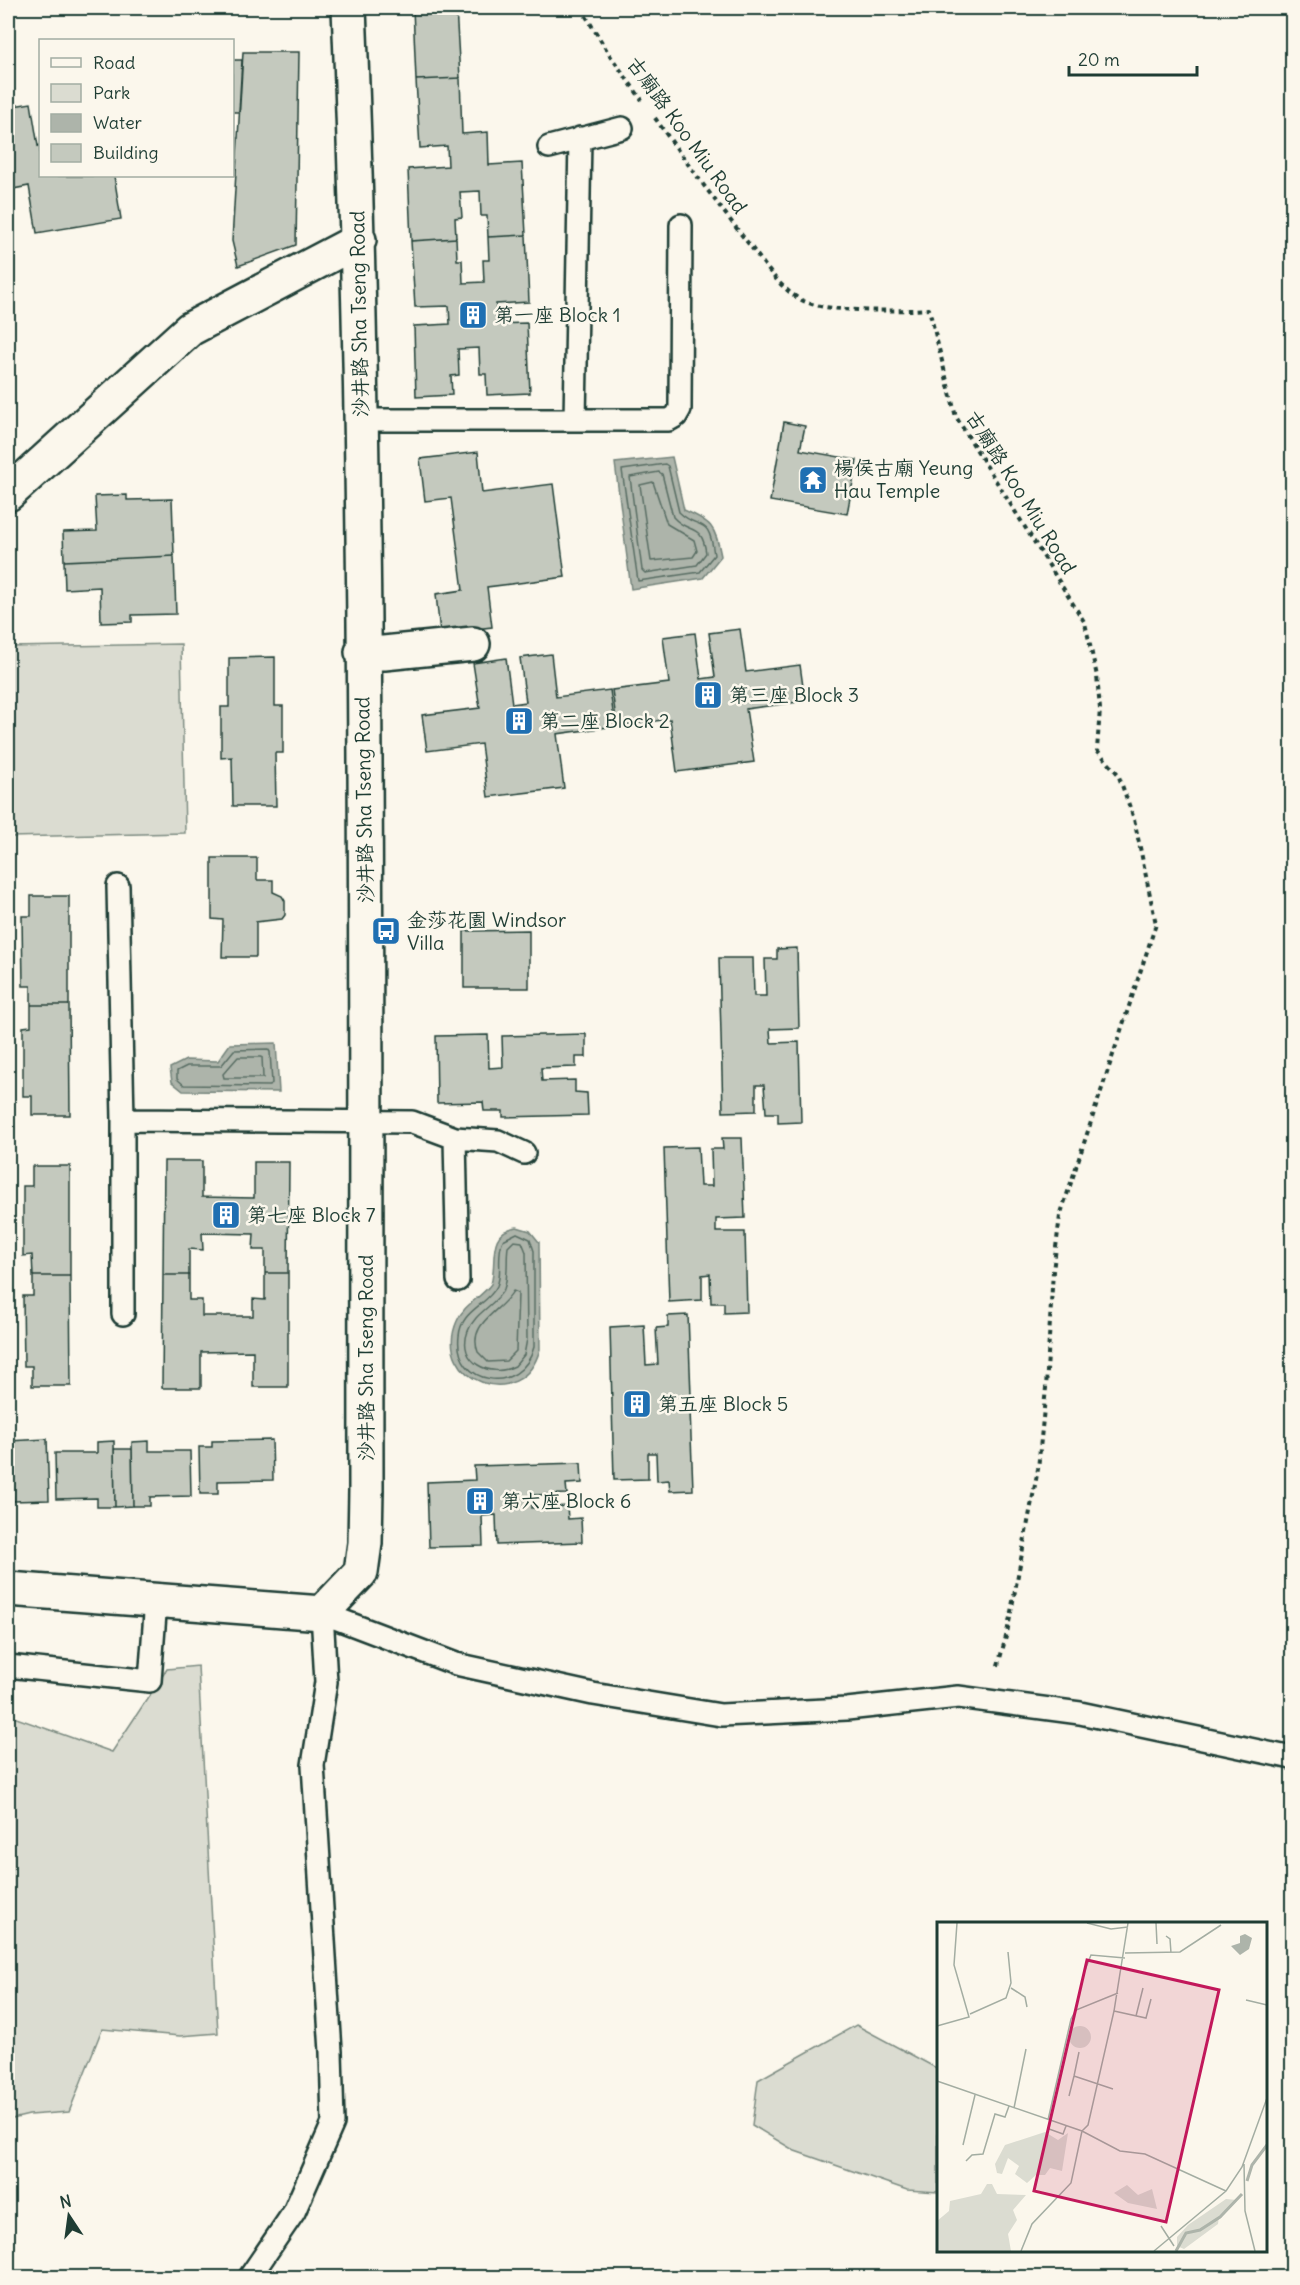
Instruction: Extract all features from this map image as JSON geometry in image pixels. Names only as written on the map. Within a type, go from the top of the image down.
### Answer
[{"type":"street","name":"沙井路 Sha Tseng Road","points":[[322,1613],[361,1572],[365,1543],[361,420],[359,240],[348,8]]},
{"type":"street","points":[[8,494],[190,328],[359,240]]},
{"type":"street","points":[[362,652],[384,653],[473,644]]},
{"type":"street","points":[[8,1589],[322,1613]]},
{"type":"lane","points":[[549,147],[622,128]]},
{"type":"lane","points":[[575,420],[580,138]]},
{"type":"lane","points":[[361,420],[669,420],[676,416],[680,409],[681,225]]},
{"type":"lane","points":[[117,886],[123,1120],[123,1314]]},
{"type":"lane","points":[[123,1120],[412,1122],[455,1138],[498,1141],[524,1153]]},
{"type":"lane","points":[[455,1138],[458,1280]]},
{"type":"lane","points":[[8,1666],[150,1681],[156,1600]]},
{"type":"lane","points":[[249,2277],[294,2212],[333,2123],[331,2052],[313,1765],[326,1682],[322,1613],[456,1664],[593,1694],[721,1715],[847,1709],[958,1697],[1080,1713],[1293,1758]]},
{"type":"path","name":"古廟路 Koo Miu Road","points":[[581,8],[609,54],[642,101]]},
{"type":"path","name":"古廟路 Koo Miu Road","points":[[649,110],[702,186],[778,281],[806,302],[857,309],[896,311],[929,309],[956,417],[1084,623],[1097,676],[1100,709],[1097,750],[1118,774],[1134,819],[1156,924],[1060,1216],[1053,1271],[1046,1388],[1038,1469],[1007,1633],[989,1701]]},
{"type":"green space","points":[[181,644],[185,833],[10,837],[9,647]]},
{"type":"green space","points":[[198,1666],[218,2033],[180,2036],[102,2029],[69,2112],[29,2115],[8,2120],[8,1715],[112,1752],[167,1669]]},
{"type":"green space","points":[[856,2025],[937,2068],[937,2192],[907,2190],[795,2151],[752,2125],[758,2080]]},
{"type":"water","points":[[672,457],[684,510],[711,526],[717,538],[721,556],[703,578],[631,589],[615,463]]},
{"type":"water","points":[[276,1043],[279,1092],[183,1091],[172,1082],[170,1068],[186,1060],[218,1061],[230,1044]]},
{"type":"water","points":[[517,1227],[530,1231],[539,1242],[540,1349],[530,1369],[516,1381],[499,1385],[482,1382],[467,1373],[456,1360],[452,1342],[460,1315],[491,1284],[495,1249],[500,1235]]},
{"type":"building","points":[[413,8],[456,8],[460,78],[416,80]]},
{"type":"building","points":[[243,52],[299,52],[296,245],[238,266],[232,241]]},
{"type":"building","points":[[234,60],[242,60],[239,112],[234,112]]},
{"type":"building","points":[[460,78],[462,134],[488,132],[489,165],[522,163],[526,235],[488,237],[487,216],[481,216],[480,191],[460,192],[462,217],[455,218],[456,238],[411,241],[408,169],[448,166],[447,146],[420,148],[416,80]]},
{"type":"building","points":[[31,103],[39,146],[39,177],[114,177],[121,219],[37,233],[29,186],[8,190],[8,107]]},
{"type":"building","name":"第一座 Block 1","points":[[526,235],[529,302],[496,304],[496,324],[527,323],[530,393],[487,395],[486,374],[480,374],[479,348],[458,349],[459,375],[451,376],[452,395],[416,397],[414,326],[450,324],[449,306],[415,307],[411,241],[456,238],[457,260],[462,260],[463,283],[484,282],[483,260],[489,260],[488,237]]},
{"type":"building","name":"楊侯古廟 Yeung Hau Temple","points":[[784,422],[805,426],[800,450],[857,460],[847,514],[770,501]]},
{"type":"building","points":[[478,452],[482,493],[553,484],[565,577],[487,587],[492,627],[440,633],[436,594],[463,590],[451,498],[425,501],[420,459]]},
{"type":"building","points":[[127,495],[127,500],[172,499],[174,556],[64,561],[63,532],[97,531],[95,496]]},
{"type":"building","points":[[174,556],[176,614],[132,615],[132,622],[101,623],[100,587],[65,589],[64,561]]},
{"type":"building","name":"第三座 Block 3","points":[[740,629],[746,672],[800,665],[805,701],[746,709],[754,762],[677,772],[670,719],[617,726],[612,690],[669,683],[663,637],[695,633],[701,679],[715,677],[709,633]]},
{"type":"building","name":"第二座 Block 2","points":[[551,654],[556,697],[610,690],[615,726],[557,734],[564,788],[488,797],[481,744],[427,751],[422,715],[480,708],[473,663],[506,658],[512,704],[526,702],[520,658]]},
{"type":"building","points":[[275,657],[275,706],[283,706],[283,753],[275,753],[276,806],[233,806],[232,757],[221,758],[221,707],[229,707],[229,658]]},
{"type":"building","points":[[212,858],[257,858],[257,880],[273,880],[273,892],[282,896],[285,901],[285,915],[282,919],[256,922],[256,957],[222,957],[223,920],[212,919]]},
{"type":"building","points":[[31,896],[69,896],[69,1005],[31,1005],[31,986],[23,986],[22,916],[31,916]]},
{"type":"building","points":[[529,930],[529,988],[464,988],[464,931]]},
{"type":"building","points":[[797,948],[799,1028],[770,1029],[771,1043],[799,1042],[801,1122],[778,1123],[778,1113],[766,1113],[764,1085],[756,1085],[756,1111],[723,1112],[719,958],[753,958],[754,996],[766,996],[765,959],[777,959],[777,949]]},
{"type":"building","points":[[31,1005],[69,1005],[70,1115],[32,1115],[32,1096],[23,1096],[23,1027],[31,1026]]},
{"type":"building","points":[[586,1034],[586,1057],[576,1057],[576,1067],[541,1068],[542,1081],[575,1080],[575,1092],[587,1093],[588,1115],[503,1117],[503,1111],[484,1111],[483,1102],[437,1103],[436,1036],[488,1035],[489,1068],[503,1067],[502,1036]]},
{"type":"building","points":[[722,1138],[742,1138],[745,1218],[716,1219],[716,1232],[745,1232],[747,1312],[724,1313],[724,1303],[711,1303],[710,1274],[702,1275],[702,1300],[669,1302],[664,1148],[698,1147],[700,1186],[712,1186],[711,1149],[723,1149]]},
{"type":"building","name":"第七座 Block 7","points":[[164,1161],[202,1161],[202,1197],[254,1198],[254,1162],[289,1162],[288,1273],[265,1273],[265,1250],[253,1250],[254,1234],[202,1233],[203,1250],[189,1249],[189,1275],[163,1275]]},
{"type":"building","points":[[32,1166],[70,1166],[70,1276],[33,1276],[32,1255],[23,1256],[23,1186],[32,1186]]},
{"type":"building","points":[[265,1273],[288,1273],[288,1387],[253,1387],[253,1351],[201,1352],[201,1388],[162,1388],[163,1275],[189,1275],[189,1300],[202,1300],[202,1316],[253,1316],[253,1299],[265,1300]]},
{"type":"building","points":[[33,1276],[70,1276],[71,1386],[32,1386],[32,1366],[24,1366],[23,1296],[33,1296]]},
{"type":"building","name":"第五座 Block 5","points":[[688,1315],[691,1396],[662,1397],[662,1411],[690,1410],[693,1490],[670,1491],[669,1480],[657,1481],[656,1453],[648,1453],[648,1479],[614,1480],[610,1327],[644,1325],[646,1365],[658,1364],[656,1328],[668,1327],[668,1316]]},
{"type":"building","points":[[47,1439],[49,1500],[13,1501],[13,1496],[10,1496],[8,1504],[8,1441]]},
{"type":"building","points":[[272,1440],[273,1480],[218,1481],[218,1494],[200,1494],[199,1447],[212,1447],[212,1441]]},
{"type":"building","points":[[114,1441],[115,1507],[97,1507],[97,1498],[56,1499],[55,1453],[97,1453],[97,1442]]},
{"type":"building","points":[[149,1441],[149,1451],[190,1451],[191,1496],[150,1497],[150,1506],[133,1506],[132,1442]]},
{"type":"building","points":[[114,1449],[132,1449],[133,1506],[115,1507]]},
{"type":"building","name":"第六座 Block 6","points":[[581,1463],[582,1483],[566,1484],[567,1494],[532,1495],[532,1508],[567,1506],[568,1519],[581,1518],[582,1542],[497,1545],[496,1515],[482,1516],[483,1546],[429,1547],[427,1482],[475,1480],[474,1466]]},
{"type":"place","name":"第一座 Block 1","points":[[473,315]]},
{"type":"place","name":"楊侯古廟 Yeung Hau Temple","points":[[813,480]]},
{"type":"place","name":"第三座 Block 3","points":[[708,695]]},
{"type":"place","name":"第二座 Block 2","points":[[519,721]]},
{"type":"place","name":"金莎花園 Windsor Villa","points":[[386,931]]},
{"type":"place","name":"第七座 Block 7","points":[[226,1215]]},
{"type":"place","name":"第五座 Block 5","points":[[637,1404]]},
{"type":"place","name":"第六座 Block 6","points":[[480,1501]]}]
